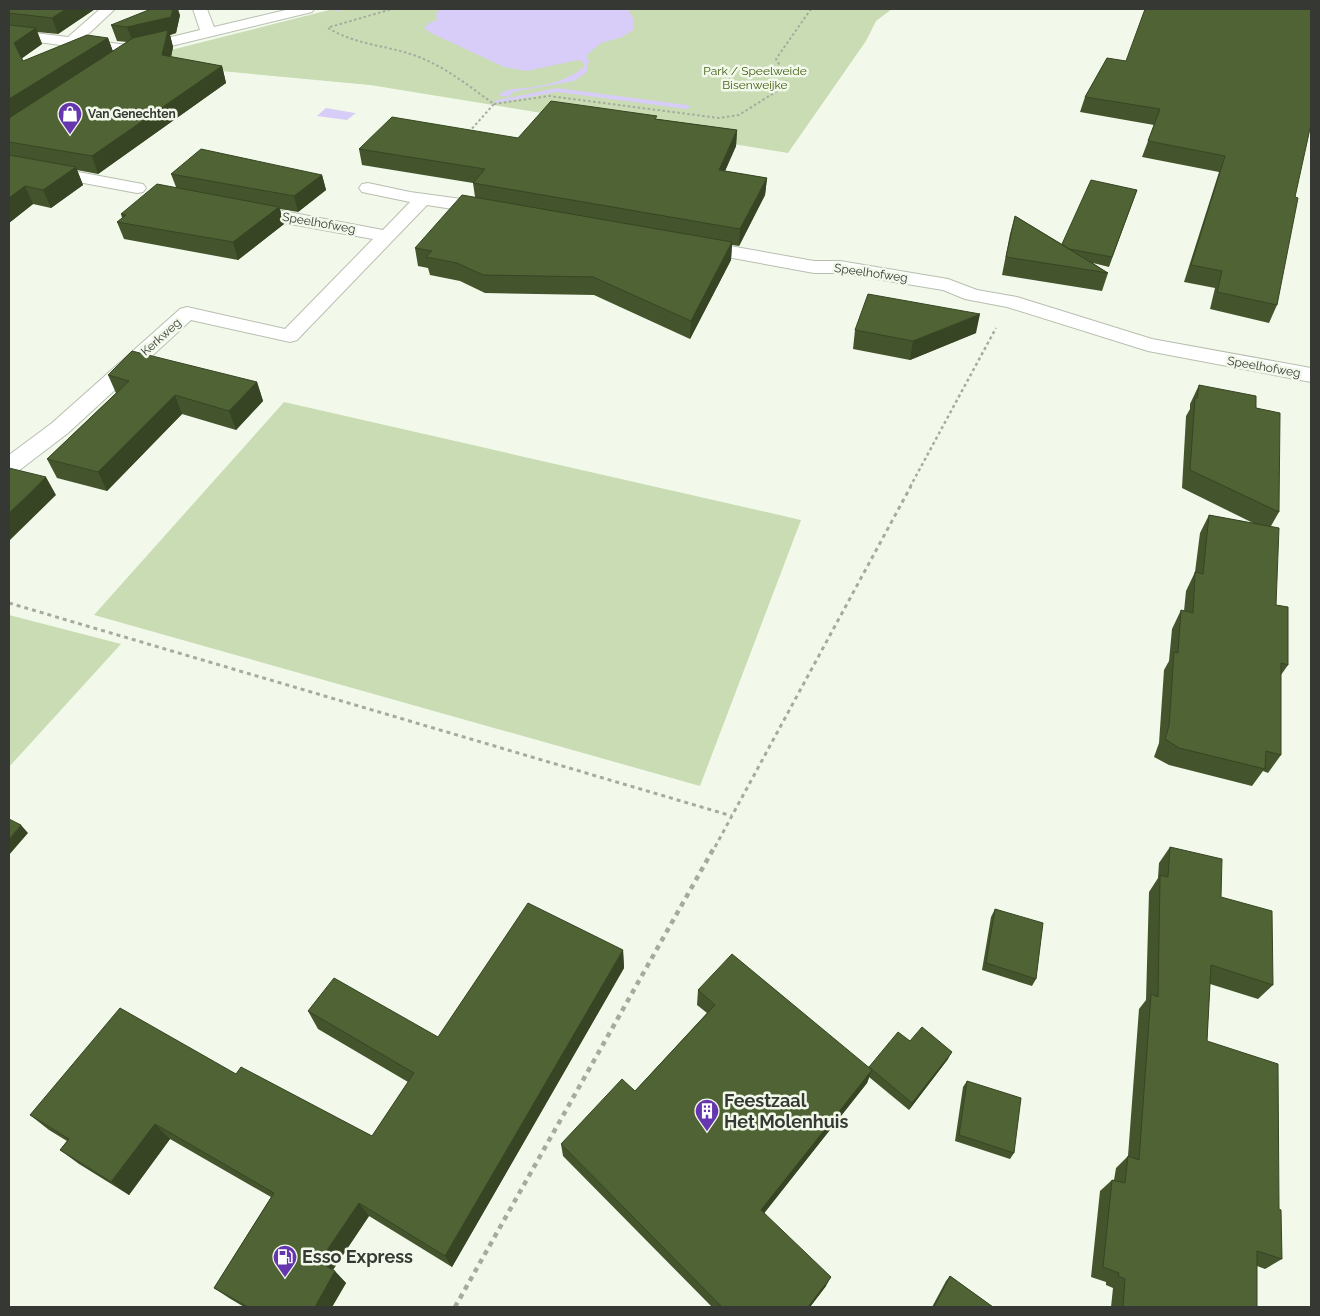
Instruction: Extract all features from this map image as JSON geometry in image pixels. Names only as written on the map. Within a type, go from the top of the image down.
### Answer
[{"type":"street","points":[[72,42],[108,9]]},
{"type":"street","points":[[200,9],[209,33]]},
{"type":"street","points":[[9,34],[133,50],[307,9]]},
{"type":"street","points":[[116,61],[133,50]]},
{"type":"street","points":[[9,164],[137,188]]},
{"type":"street","points":[[368,188],[506,212]]},
{"type":"street","points":[[387,236],[424,198]]},
{"type":"street","name":"Speelhofweg","points":[[230,207],[387,236]]},
{"type":"street","name":"Kerkweg","points":[[9,467],[60,428],[187,313],[290,336],[387,236]]},
{"type":"street","name":"Speelhofweg","points":[[679,243],[814,267],[840,267],[948,284],[972,295],[1010,301],[1148,345],[1311,375]]},
{"type":"path","points":[[468,133],[494,104],[549,96],[719,118],[739,115],[785,86],[788,82],[788,77],[779,68],[776,59],[811,9]]},
{"type":"path","points":[[328,28],[346,40],[417,56],[442,68],[494,104]]},
{"type":"path","points":[[455,1307],[732,816],[1010,301]]},
{"type":"path","points":[[9,604],[732,816]]},
{"type":"green space","name":"Park / Speelweide Bisenweijke","points":[[333,9],[892,9],[876,21],[866,41],[788,153],[370,85],[145,64],[171,50]]},
{"type":"green space","points":[[284,402],[801,520],[700,786],[94,615]]},
{"type":"green space","points":[[9,615],[121,644],[9,767]]},
{"type":"shaded area","points":[[440,9],[628,9],[634,20],[633,30],[622,37],[601,43],[586,56],[589,61],[586,73],[574,81],[513,92],[509,97],[498,95],[508,90],[535,87],[558,81],[579,71],[585,66],[584,63],[578,60],[527,71],[504,67],[424,28],[429,23],[437,20],[436,14]]},
{"type":"shaded area","points":[[326,108],[356,113],[347,120],[317,116]]},
{"type":"building","points":[[9,9],[66,9],[52,18],[9,13]]},
{"type":"building","points":[[151,9],[173,9],[171,17],[127,27],[111,25]]},
{"type":"building","points":[[1145,9],[1311,9],[1311,124],[1295,197],[1298,198],[1277,305],[1217,292],[1222,271],[1191,265],[1225,156],[1148,141],[1160,109],[1085,97],[1107,58],[1126,61]]},
{"type":"building","points":[[9,25],[36,28],[14,43],[23,61],[87,35],[108,38],[9,99]]},
{"type":"building","points":[[168,30],[162,55],[222,66],[92,156],[9,142],[9,118],[133,38]]},
{"type":"building","points":[[551,101],[657,116],[655,119],[737,130],[719,170],[767,178],[740,229],[473,183],[485,169],[359,149],[392,117],[518,138]]},
{"type":"building","points":[[201,149],[322,175],[294,196],[171,174]]},
{"type":"building","points":[[9,155],[76,167],[43,190],[25,186],[9,198]]},
{"type":"building","points":[[1091,180],[1137,190],[1112,257],[1069,249],[1062,244]]},
{"type":"building","points":[[157,184],[279,207],[233,242],[117,222],[126,215],[121,214]]},
{"type":"building","points":[[462,195],[732,242],[691,321],[593,277],[483,275],[457,263],[426,257],[432,251],[415,248]]},
{"type":"building","points":[[1015,216],[1108,273],[1006,257]]},
{"type":"building","points":[[868,294],[980,314],[913,341],[855,330]]},
{"type":"building","points":[[132,351],[257,382],[229,411],[175,395],[98,472],[47,459],[129,381],[108,375]]},
{"type":"building","points":[[1199,385],[1256,396],[1256,408],[1280,413],[1279,512],[1190,470],[1195,398],[1197,398]]},
{"type":"building","points":[[9,468],[46,477],[9,513]]},
{"type":"building","points":[[1209,515],[1279,528],[1276,605],[1288,607],[1288,665],[1281,663],[1281,755],[1266,751],[1265,769],[1179,748],[1165,739],[1169,726],[1174,652],[1178,653],[1181,610],[1193,613],[1195,572],[1203,574]]},
{"type":"building","points":[[9,819],[21,825],[9,839]]},
{"type":"building","points":[[1170,847],[1222,859],[1221,897],[1272,911],[1273,985],[1211,965],[1207,1041],[1278,1064],[1279,1209],[1281,1210],[1282,1259],[1257,1251],[1257,1307],[1123,1307],[1125,1279],[1118,1276],[1119,1273],[1103,1267],[1112,1180],[1125,1183],[1128,1156],[1139,1160],[1151,994],[1158,997],[1160,875],[1168,877]]},
{"type":"building","points":[[528,903],[623,950],[445,1256],[359,1203],[319,1262],[335,1271],[315,1307],[248,1307],[214,1288],[274,1193],[155,1124],[111,1182],[60,1150],[69,1139],[30,1115],[120,1008],[236,1074],[241,1067],[372,1136],[414,1073],[308,1011],[334,978],[438,1037]]},
{"type":"building","points":[[995,909],[1043,923],[1036,979],[986,963]]},
{"type":"building","name":"Feestzaal Het Molenhuis","points":[[732,954],[872,1070],[761,1210],[831,1277],[808,1307],[722,1307],[561,1144],[622,1079],[635,1091],[715,1005],[698,990]]},
{"type":"building","points":[[922,1027],[952,1052],[912,1103],[869,1067],[898,1032],[910,1041]]},
{"type":"building","points":[[967,1081],[1021,1098],[1014,1153],[959,1135]]},
{"type":"building","points":[[950,1276],[993,1307],[934,1307]]},
{"type":"waterway","points":[[497,101],[557,90],[687,107]]},
{"type":"place","name":"Van Genechten","points":[[70,135]]},
{"type":"place","name":"Feestzaal Het Molenhuis","points":[[707,1132]]},
{"type":"place","name":"Esso Express","points":[[285,1278]]}]
